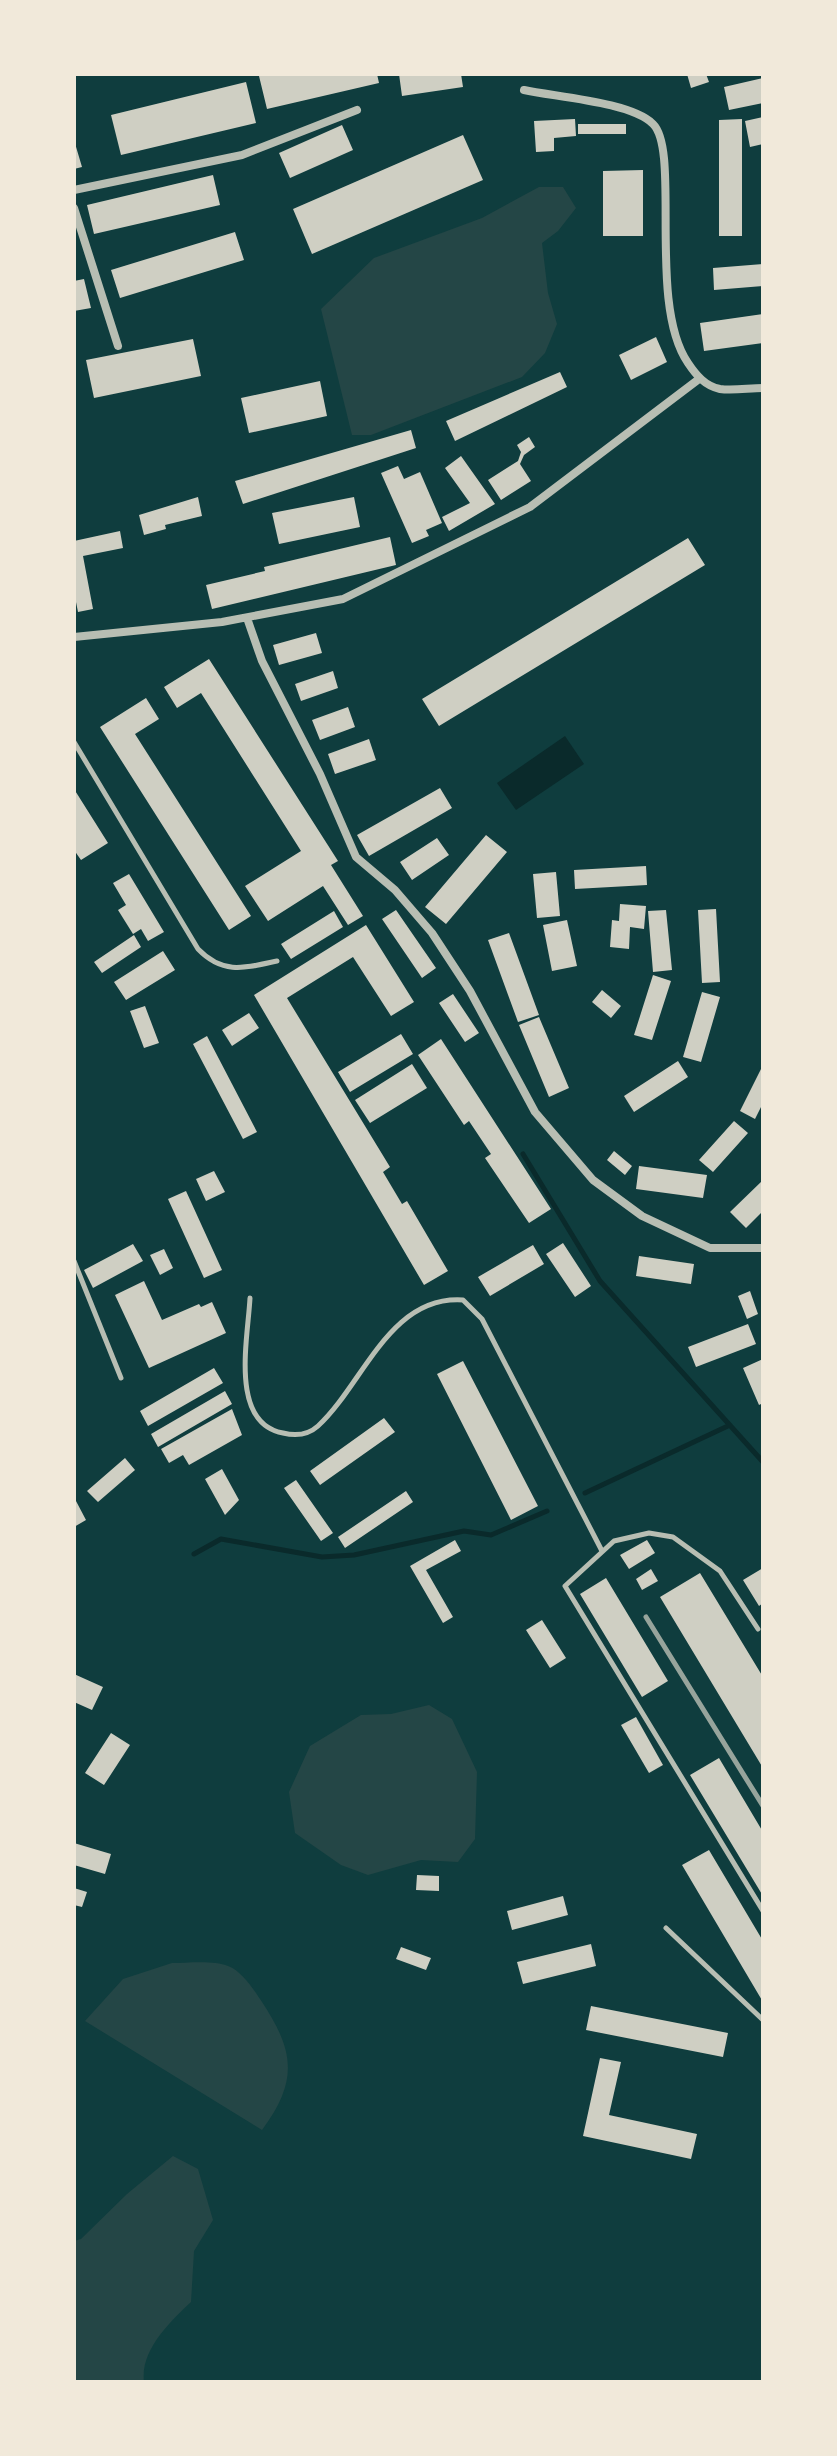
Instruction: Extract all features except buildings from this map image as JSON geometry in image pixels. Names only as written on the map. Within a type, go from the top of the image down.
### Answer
[{"type":"street","points":[[524,90],[642,115],[656,126],[661,138],[664,167],[665,280],[670,323],[682,355],[699,379],[719,389],[763,388]]},
{"type":"street","points":[[74,190],[242,155],[357,110]]},
{"type":"street","points":[[74,208],[118,346]]},
{"type":"street","points":[[74,637],[247,618],[343,599],[530,507],[699,379]]},
{"type":"street","points":[[247,618],[262,661],[320,774],[356,857],[395,890],[432,933],[470,991],[543,1122],[593,1180],[642,1216],[710,1248],[763,1248]]},
{"type":"lane","points":[[74,742],[198,949],[220,966],[238,970],[277,961]]},
{"type":"lane","points":[[74,1261],[121,1378]]},
{"type":"lane","points":[[250,1298],[246,1370],[251,1407],[263,1426],[290,1435],[315,1429],[392,1330],[427,1305],[445,1299],[463,1300],[482,1319],[602,1551]]},
{"type":"lane","points":[[758,1629],[720,1571],[673,1537],[649,1533],[614,1541],[565,1586],[763,1911]]},
{"type":"lane","points":[[666,1928],[763,2020]]},
{"type":"shaded area","points":[[539,187],[563,187],[576,208],[558,231],[542,243],[548,293],[557,324],[545,353],[522,377],[371,435],[352,435],[321,309],[374,258],[482,218]]},
{"type":"shaded area","points":[[565,736],[584,764],[516,810],[497,783]]},
{"type":"shaded area","points":[[429,1705],[452,1719],[477,1772],[475,1839],[458,1862],[421,1860],[368,1875],[341,1865],[295,1833],[289,1792],[310,1746],[361,1715],[391,1714]]},
{"type":"shaded area","points":[[172,1963],[216,1963],[233,1968],[243,1976],[273,2020],[286,2052],[287,2081],[274,2112],[262,2130],[85,2021],[123,1979]]},
{"type":"shaded area","points":[[173,2156],[198,2169],[213,2220],[194,2251],[191,2302],[152,2348],[144,2370],[144,2382],[74,2382],[74,2241],[81,2239],[127,2194]]},
{"type":"waterway","points":[[523,1154],[600,1281],[763,1462]]},
{"type":"waterway","points":[[585,1493],[730,1425]]},
{"type":"waterway","points":[[194,1554],[221,1539],[322,1557],[354,1555],[464,1531],[491,1535],[547,1511]]},
{"type":"railway","points":[[646,1617],[763,1806]]}]
